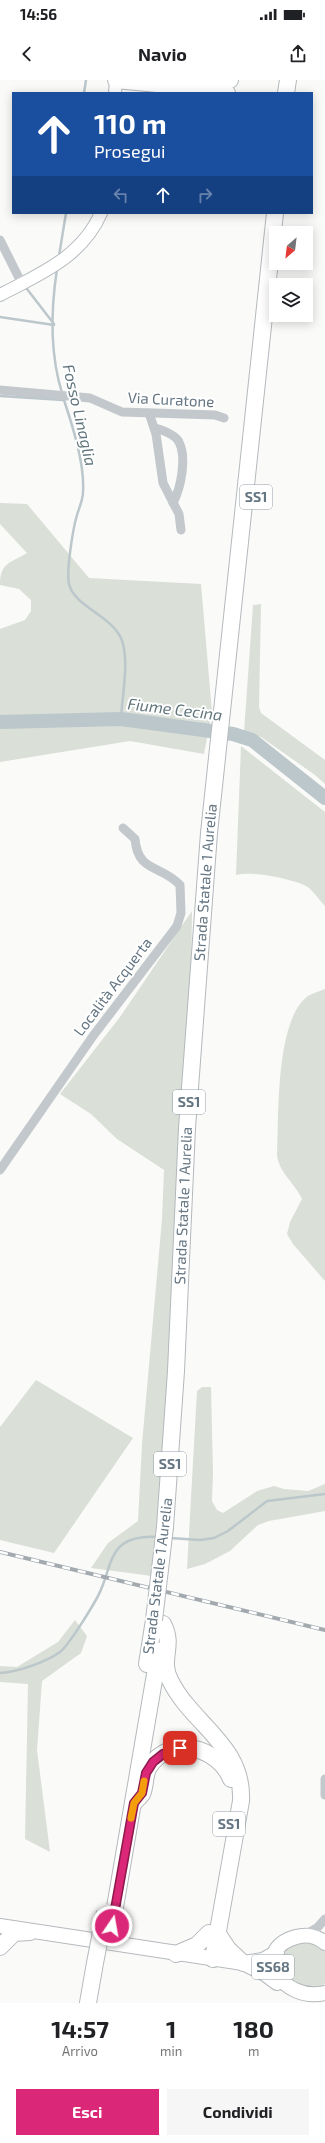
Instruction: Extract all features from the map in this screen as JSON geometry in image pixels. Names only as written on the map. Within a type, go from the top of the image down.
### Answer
[{"type":"highway","points":[[116,80],[209,89],[222,92]]},
{"type":"highway","points":[[198,80],[230,80]]},
{"type":"highway","points":[[286,92],[288,80]]},
{"type":"highway","points":[[296,92],[298,80]]},
{"type":"highway","points":[[128,92],[143,83]]},
{"type":"highway","name":"Strada Statale 1 Aurelia","points":[[88,2003],[100,1964],[134,1803],[160,1621],[170,1527],[197,1128],[214,834],[242,535],[275,214]]},
{"type":"highway","points":[[284,226],[286,214]]},
{"type":"highway","name":"Strada Statale 1 Aurelia","points":[[230,675],[273,322]]},
{"type":"highway","points":[[160,1621],[169,1637],[166,1661],[170,1680],[193,1713],[231,1758],[240,1781],[241,1801],[210,1959]]},
{"type":"highway","name":"Strada Statale 1 Aurelia","points":[[110,1913],[160,1621]]},
{"type":"highway","name":"SS1","points":[[134,1803],[142,1793],[149,1767],[167,1752],[186,1748],[197,1748],[215,1757],[226,1769],[232,1783],[234,1801],[214,1934]]},
{"type":"highway","points":[[0,1946],[14,1934],[30,1932]]},
{"type":"highway","points":[[176,1954],[197,1945],[214,1934]]},
{"type":"highway","points":[[214,1934],[243,1963]]},
{"type":"highway","name":"Strada Statale 1 Aurelia","points":[[98,2003],[100,1964]]},
{"type":"main road","points":[[115,92],[116,80]]},
{"type":"main road","points":[[0,295],[44,272],[68,257],[89,236],[100,214]]},
{"type":"main road","name":"SS68","points":[[0,1926],[30,1932],[243,1963],[263,1960],[277,1952],[291,1938],[304,1936],[317,1938],[325,1943]]},
{"type":"main road","name":"SS68","points":[[277,1952],[273,1971],[277,1983]]},
{"type":"main road","name":"SS68","points":[[243,1963],[265,1974],[277,1983],[293,2000],[318,1998]]},
{"type":"street","points":[[0,240],[22,284]]},
{"type":"street","name":"Via Curatone","points":[[0,390],[90,398],[122,412],[215,415],[224,418]]},
{"type":"street","points":[[149,413],[155,428],[163,483],[181,520],[180,530]]},
{"type":"street","points":[[155,428],[177,439],[181,448],[182,480],[173,503]]},
{"type":"street","name":"Località Acquerta","points":[[0,1170],[93,1036],[177,926],[181,912],[180,885],[170,875],[142,862],[136,853],[135,839],[123,828]]},
{"type":"street","points":[[325,1780],[325,1794]]},
{"type":"street","points":[[304,1936],[317,1928],[325,1920]]},
{"type":"street","points":[[325,1920],[325,1936]]},
{"type":"shaded area","points":[[0,503],[27,504],[89,578],[201,584],[212,712],[204,754],[130,741],[0,762],[0,629],[25,620],[31,611],[31,600],[19,589],[0,585],[4,567],[11,561],[27,553],[0,524]]},
{"type":"shaded area","points":[[261,604],[259,707],[261,713],[325,760],[325,784],[315,775],[261,737],[244,732],[253,605]]},
{"type":"shaded area","points":[[241,746],[325,812],[325,906],[309,888],[299,883],[261,875],[236,875]]},
{"type":"shaded area","points":[[192,911],[191,983],[165,1431],[152,1576],[91,1568],[108,1543],[138,1521],[142,1444],[162,1219],[164,1170],[117,1139],[91,1114],[60,1094],[120,1017]]},
{"type":"shaded area","points":[[325,989],[325,1281],[293,1244],[287,1234],[290,1222],[302,1199],[284,1173],[278,1161],[277,1155],[281,1070],[284,1047],[290,1026],[297,1008],[308,996]]},
{"type":"shaded area","points":[[36,1380],[133,1438],[54,1553],[0,1540],[0,1427]]},
{"type":"shaded area","points":[[202,1387],[211,1387],[213,1473],[212,1501],[217,1510],[223,1513],[257,1491],[274,1486],[284,1489],[308,1491],[325,1484],[325,1511],[269,1521],[258,1525],[230,1551],[205,1564],[187,1569],[197,1391]]},
{"type":"shaded area","points":[[75,1620],[87,1636],[81,1653],[42,1681],[37,1750],[50,1852],[25,1839],[28,1684],[0,1682],[0,1666],[17,1667],[58,1642]]},
{"type":"shaded area","points":[[308,1941],[325,1951],[325,1983],[322,1987],[297,1992],[278,1963],[286,1950],[297,1944]]},
{"type":"waterway","name":"Fosso Linaglia","points":[[84,92],[86,80]]},
{"type":"waterway","name":"Fosso Linaglia","points":[[59,256],[66,214]]},
{"type":"waterway","name":"Fosso Linaglia","points":[[57,269],[53,331],[55,363],[62,393]]},
{"type":"waterway","points":[[27,289],[54,324]]},
{"type":"waterway","points":[[0,317],[54,325]]},
{"type":"waterway","points":[[0,396],[63,400]]},
{"type":"waterway","name":"Fosso Linaglia","points":[[63,397],[77,444],[83,481],[82,498],[75,521],[70,550],[68,570],[69,584],[72,592],[85,605],[109,623],[121,638],[125,656],[125,678],[121,719]]},
{"type":"waterway","name":"Fiume Cecina","points":[[0,722],[121,719],[233,734],[252,740],[325,798]]},
{"type":"waterway","points":[[170,1538],[200,1540],[214,1538],[228,1531],[267,1501],[325,1494]]},
{"type":"waterway","points":[[0,1673],[15,1671],[32,1666],[60,1652],[76,1632],[95,1601],[102,1587],[112,1558],[119,1548],[123,1544],[136,1538],[159,1537]]},
{"type":"railway","points":[[0,1552],[325,1630]]},
{"type":"slow traffic","points":[[131,1818],[134,1803],[142,1793],[144,1781]]},
{"type":"route","points":[[112,1926],[134,1803],[142,1793],[146,1773],[153,1762],[163,1754],[180,1748]]}]
